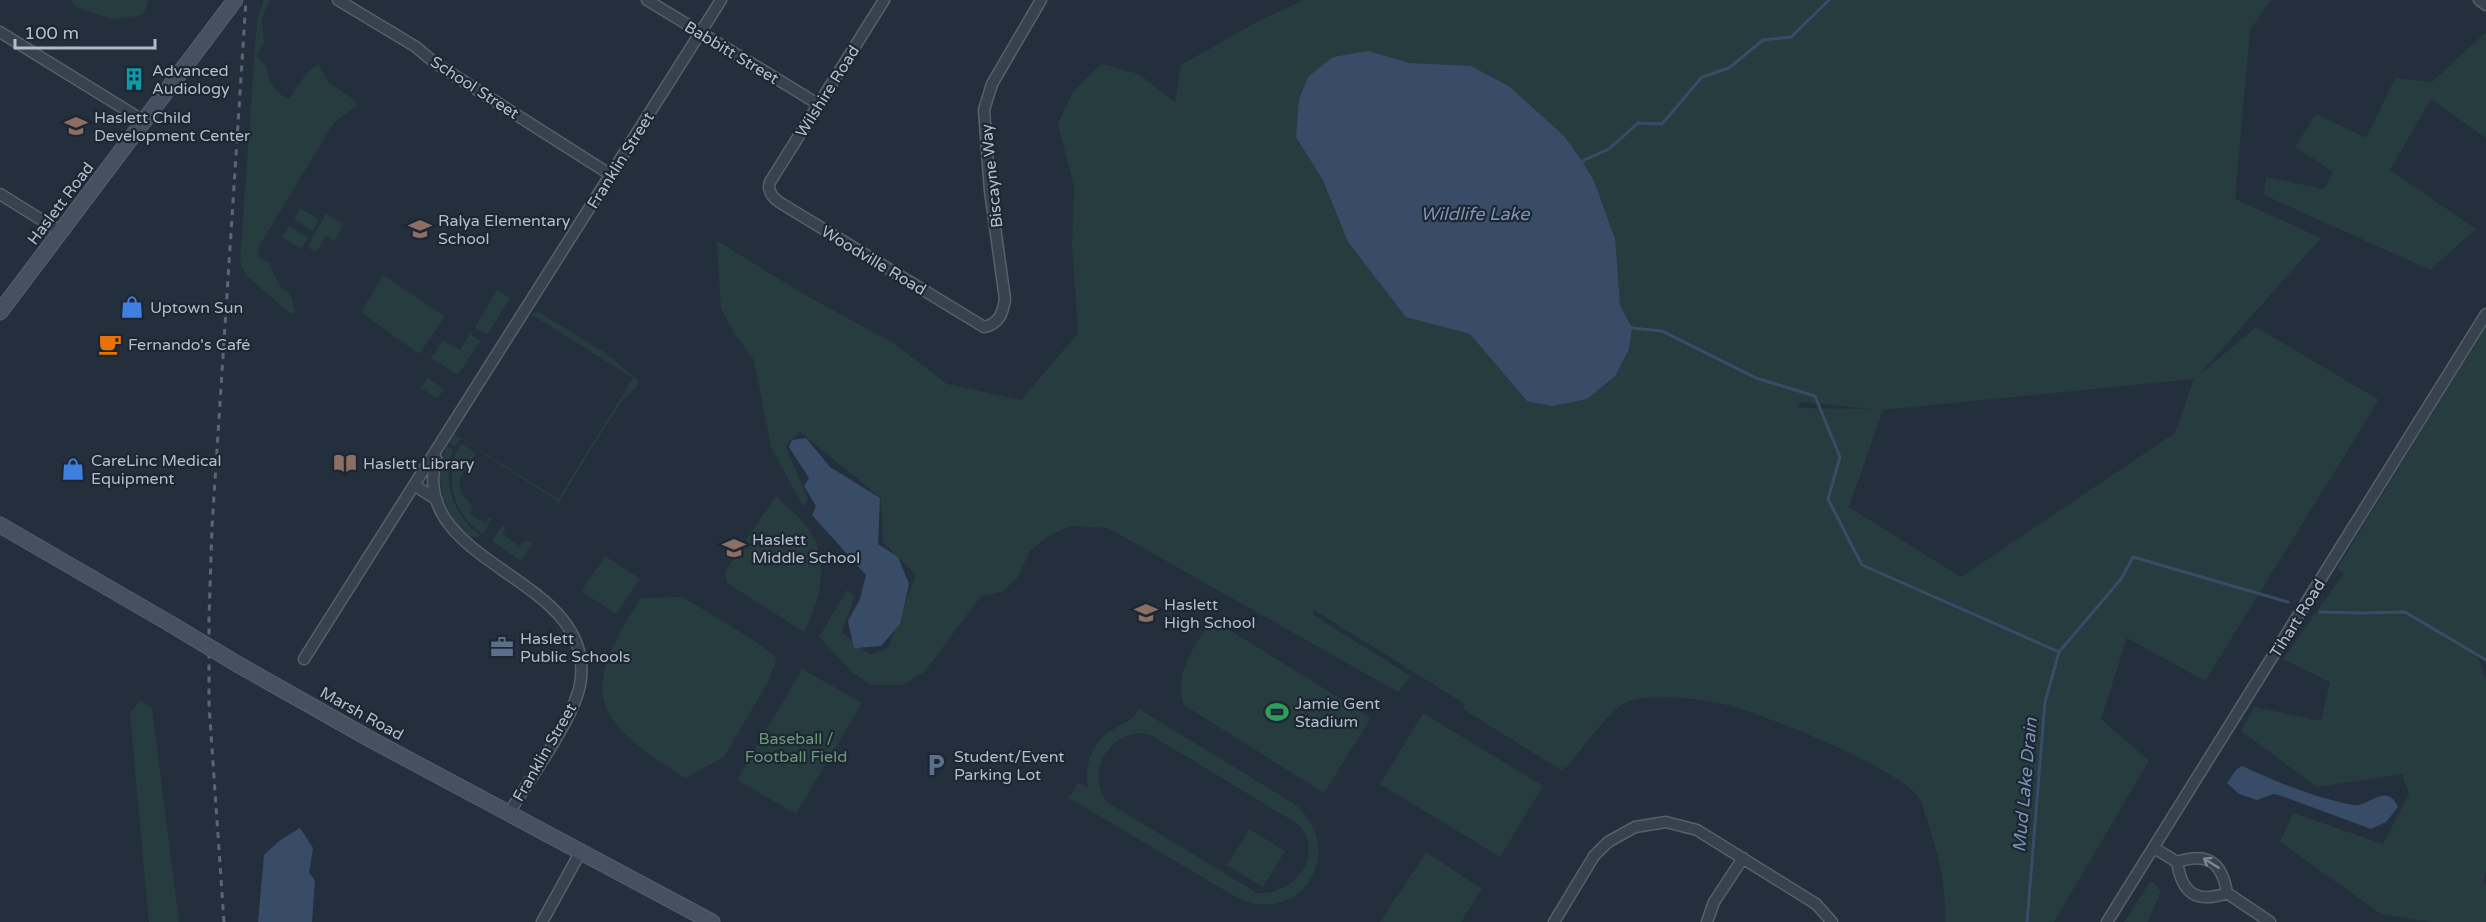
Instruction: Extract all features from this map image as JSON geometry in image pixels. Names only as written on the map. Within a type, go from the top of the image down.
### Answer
[{"type":"main road","name":"Haslett Road","points":[[0,312],[236,0]]},
{"type":"main road","name":"Marsh Road","points":[[0,525],[370,739],[712,922]]},
{"type":"street","name":"School Street","points":[[338,0],[416,47],[435,63],[611,175]]},
{"type":"street","name":"Babbitt Street","points":[[647,0],[818,104]]},
{"type":"street","name":"Franklin Street","points":[[304,659],[721,0]]},
{"type":"street","name":"Wilshire Road","points":[[770,182],[884,0]]},
{"type":"street","name":"Biscayne Way","points":[[992,325],[1002,314],[1005,299],[990,191],[984,110],[988,93],[1004,61],[1041,0]]},
{"type":"street","points":[[2479,0],[2486,5]]},
{"type":"street","points":[[0,32],[144,121]]},
{"type":"street","name":"Woodville Road","points":[[770,182],[768,187],[770,193],[779,202],[980,325],[987,327],[992,325]]},
{"type":"street","points":[[0,194],[61,232]]},
{"type":"street","name":"Tihart Road","points":[[2108,922],[2486,314]]},
{"type":"street","name":"Franklin Street","points":[[443,441],[433,470],[438,500],[450,524],[469,545],[555,610],[566,623],[578,647],[581,677],[574,703],[509,813]]},
{"type":"street","name":"Franklin Street","points":[[414,485],[438,500]]},
{"type":"street","points":[[1554,922],[1594,856],[1617,836],[1635,827],[1666,822],[1687,826],[1743,858],[1816,904],[1832,922]]},
{"type":"street","points":[[2154,848],[2177,862],[2183,885],[2192,894],[2204,898],[2227,893]]},
{"type":"street","points":[[542,922],[581,851]]},
{"type":"street","points":[[2177,862],[2198,857],[2214,864],[2222,872],[2227,893],[2270,922]]},
{"type":"street","points":[[1707,922],[1714,902],[1743,858]]},
{"type":"green space","points":[[71,0],[149,0],[143,15],[113,19],[77,8]]},
{"type":"green space","points":[[264,0],[270,0],[262,18],[264,44],[257,56],[267,67],[267,72],[276,90],[289,99],[306,74],[318,64],[329,83],[352,98],[357,105],[334,123],[258,248],[259,257],[269,263],[281,288],[290,293],[295,312],[291,314],[246,275],[240,262],[257,20]]},
{"type":"green space","points":[[1304,0],[2271,0],[2250,30],[2235,199],[2321,238],[2199,375],[2256,327],[2379,400],[2205,681],[2127,638],[2101,719],[2149,761],[2054,922],[1945,922],[1945,896],[1941,870],[1919,798],[1907,786],[1886,772],[1826,742],[1764,717],[1719,703],[1674,698],[1639,699],[1629,701],[1614,711],[1567,768],[1565,766],[1561,770],[1463,709],[1465,704],[1314,610],[1313,615],[1411,676],[1398,692],[1108,528],[1071,526],[1048,536],[1030,551],[1018,577],[1002,592],[981,596],[925,671],[903,685],[871,685],[852,672],[819,637],[847,590],[855,595],[842,632],[870,655],[888,648],[916,575],[883,542],[881,498],[800,432],[785,445],[808,499],[804,508],[771,447],[754,360],[734,333],[721,309],[717,241],[809,297],[893,343],[947,384],[1021,400],[1078,333],[1072,246],[1074,187],[1058,124],[1072,93],[1101,64],[1139,74],[1175,102],[1181,65],[1259,21]],"holes":[[[2194,379],[2175,433],[1961,577],[1849,507],[1883,410]],[[1800,402],[1872,409],[1797,408]]]},
{"type":"green space","points":[[2486,32],[2486,138],[2431,99],[2390,170],[2476,229],[2430,270],[2264,195],[2266,177],[2324,189],[2333,172],[2295,147],[2316,114],[2366,138],[2395,78],[2432,82]]},
{"type":"green space","points":[[300,208],[319,220],[312,231],[294,219]]},
{"type":"green space","points":[[326,214],[344,224],[334,241],[326,236],[316,252],[307,247]]},
{"type":"green space","points":[[289,226],[308,238],[301,249],[282,237]]},
{"type":"green space","points":[[383,275],[445,317],[419,354],[361,312]]},
{"type":"green space","points":[[497,290],[510,298],[487,335],[475,327]]},
{"type":"green space","points":[[539,312],[605,353],[639,381],[597,439],[559,502],[461,439],[455,446],[449,443],[454,434],[558,499],[633,378],[531,314]]},
{"type":"green space","points":[[2486,326],[2486,661],[2477,656],[2486,679],[2486,872],[2483,882],[2486,884],[2486,922],[2429,922],[2381,914],[2280,842],[2293,813],[2383,844],[2409,794],[2402,774],[2317,787],[2241,731],[2254,707],[2321,721],[2330,682],[2283,659],[2344,573],[2337,568]]},
{"type":"green space","points":[[470,334],[480,341],[458,375],[431,358],[443,340],[460,350]]},
{"type":"green space","points":[[428,378],[444,389],[437,399],[421,388]]},
{"type":"green space","points":[[463,444],[476,453],[462,474],[459,485],[473,506],[470,514],[485,523],[492,518],[483,534],[467,521],[457,504],[452,485],[453,461],[457,450]]},
{"type":"green space","points":[[447,446],[453,450],[449,475],[452,498],[463,518],[481,536],[472,537],[457,526],[443,496],[440,478]]},
{"type":"green space","points":[[776,495],[802,521],[811,534],[818,547],[821,561],[816,605],[804,632],[727,583],[725,572]]},
{"type":"green space","points":[[503,525],[506,528],[502,534],[520,546],[526,540],[533,543],[521,561],[492,541]]},
{"type":"green space","points":[[605,556],[640,579],[616,614],[581,591]]},
{"type":"green space","points":[[683,597],[758,643],[777,658],[768,682],[724,757],[685,778],[630,739],[614,721],[605,702],[603,682],[608,659],[621,631],[641,598]]},
{"type":"green space","name":"Jamie Gent Stadium","points":[[1212,619],[1371,718],[1324,793],[1184,705],[1181,693],[1183,671],[1193,649]]},
{"type":"green space","name":"Baseball / Football Field","points":[[802,669],[862,703],[796,814],[737,780]]},
{"type":"green space","points":[[140,701],[152,708],[179,922],[149,922],[130,713]]},
{"type":"green space","points":[[1139,709],[1293,803],[1309,820],[1317,839],[1318,858],[1313,876],[1302,890],[1286,900],[1266,905],[1243,901],[1069,798],[1078,783],[1088,788],[1087,770],[1095,746],[1107,733],[1131,719]],"holes":[[[1138,733],[1149,734],[1298,824],[1306,836],[1309,848],[1302,871],[1293,881],[1283,888],[1257,893],[1107,802],[1101,791],[1099,769],[1108,750],[1126,736]]]},
{"type":"green space","points":[[1423,713],[1543,786],[1500,857],[1380,784]]},
{"type":"green space","points":[[1249,829],[1285,851],[1263,887],[1227,865]]},
{"type":"green space","points":[[1426,852],[1482,889],[1461,922],[1380,922]]},
{"type":"green space","points":[[2151,880],[2161,891],[2148,922],[2124,922]]},
{"type":"water","name":"Wildlife Lake","points":[[1368,51],[1409,63],[1471,66],[1510,87],[1564,136],[1582,161],[1594,181],[1615,239],[1620,305],[1632,328],[1629,349],[1615,376],[1587,399],[1552,406],[1527,401],[1470,334],[1406,317],[1348,242],[1323,180],[1296,137],[1299,100],[1308,77],[1333,57]]},
{"type":"water","points":[[806,438],[830,467],[880,498],[878,544],[898,557],[909,584],[900,624],[881,646],[854,648],[848,621],[860,599],[866,575],[812,515],[816,506],[804,486],[809,478],[789,447],[792,440]]},
{"type":"water","points":[[2242,766],[2296,789],[2338,802],[2359,805],[2377,797],[2388,796],[2398,807],[2386,822],[2371,829],[2282,796],[2274,794],[2257,800],[2239,794],[2227,783],[2236,770]]},
{"type":"water","points":[[300,828],[313,848],[309,873],[315,880],[312,922],[258,922],[264,855],[279,841]]},
{"type":"waterway","points":[[1582,161],[1609,149],[1638,123],[1662,124],[1702,77],[1729,68],[1763,40],[1791,37],[1829,0]]},
{"type":"waterway","points":[[1632,328],[1662,331],[1756,378],[1815,396],[1840,457],[1828,499],[1862,565],[2059,652],[2121,579],[2133,557],[2288,602]]},
{"type":"waterway","points":[[2320,612],[2405,612],[2486,660]]},
{"type":"waterway","name":"Mud Lake Drain","points":[[2027,922],[2045,702],[2059,652]]},
{"type":"railway","points":[[224,922],[209,705],[209,618],[212,527],[246,0]]},
{"type":"place","name":"Advanced Audiology","points":[[134,79]]},
{"type":"place","name":"Haslett Child Development Center","points":[[76,126]]},
{"type":"place","name":"Ralya Elementary School","points":[[420,229]]},
{"type":"place","name":"Uptown Sun","points":[[132,307]]},
{"type":"place","name":"Fernando's Café","points":[[110,344]]},
{"type":"place","name":"Haslett Library","points":[[345,463]]},
{"type":"place","name":"CareLinc Medical Equipment","points":[[73,469]]},
{"type":"place","name":"Haslett Middle School","points":[[734,548]]},
{"type":"place","name":"Haslett High School","points":[[1146,613]]},
{"type":"place","name":"Haslett Public Schools","points":[[502,647]]},
{"type":"place","name":"Jamie Gent Stadium","points":[[1277,712]]},
{"type":"place","name":"Student/Event Parking Lot","points":[[936,765]]}]
